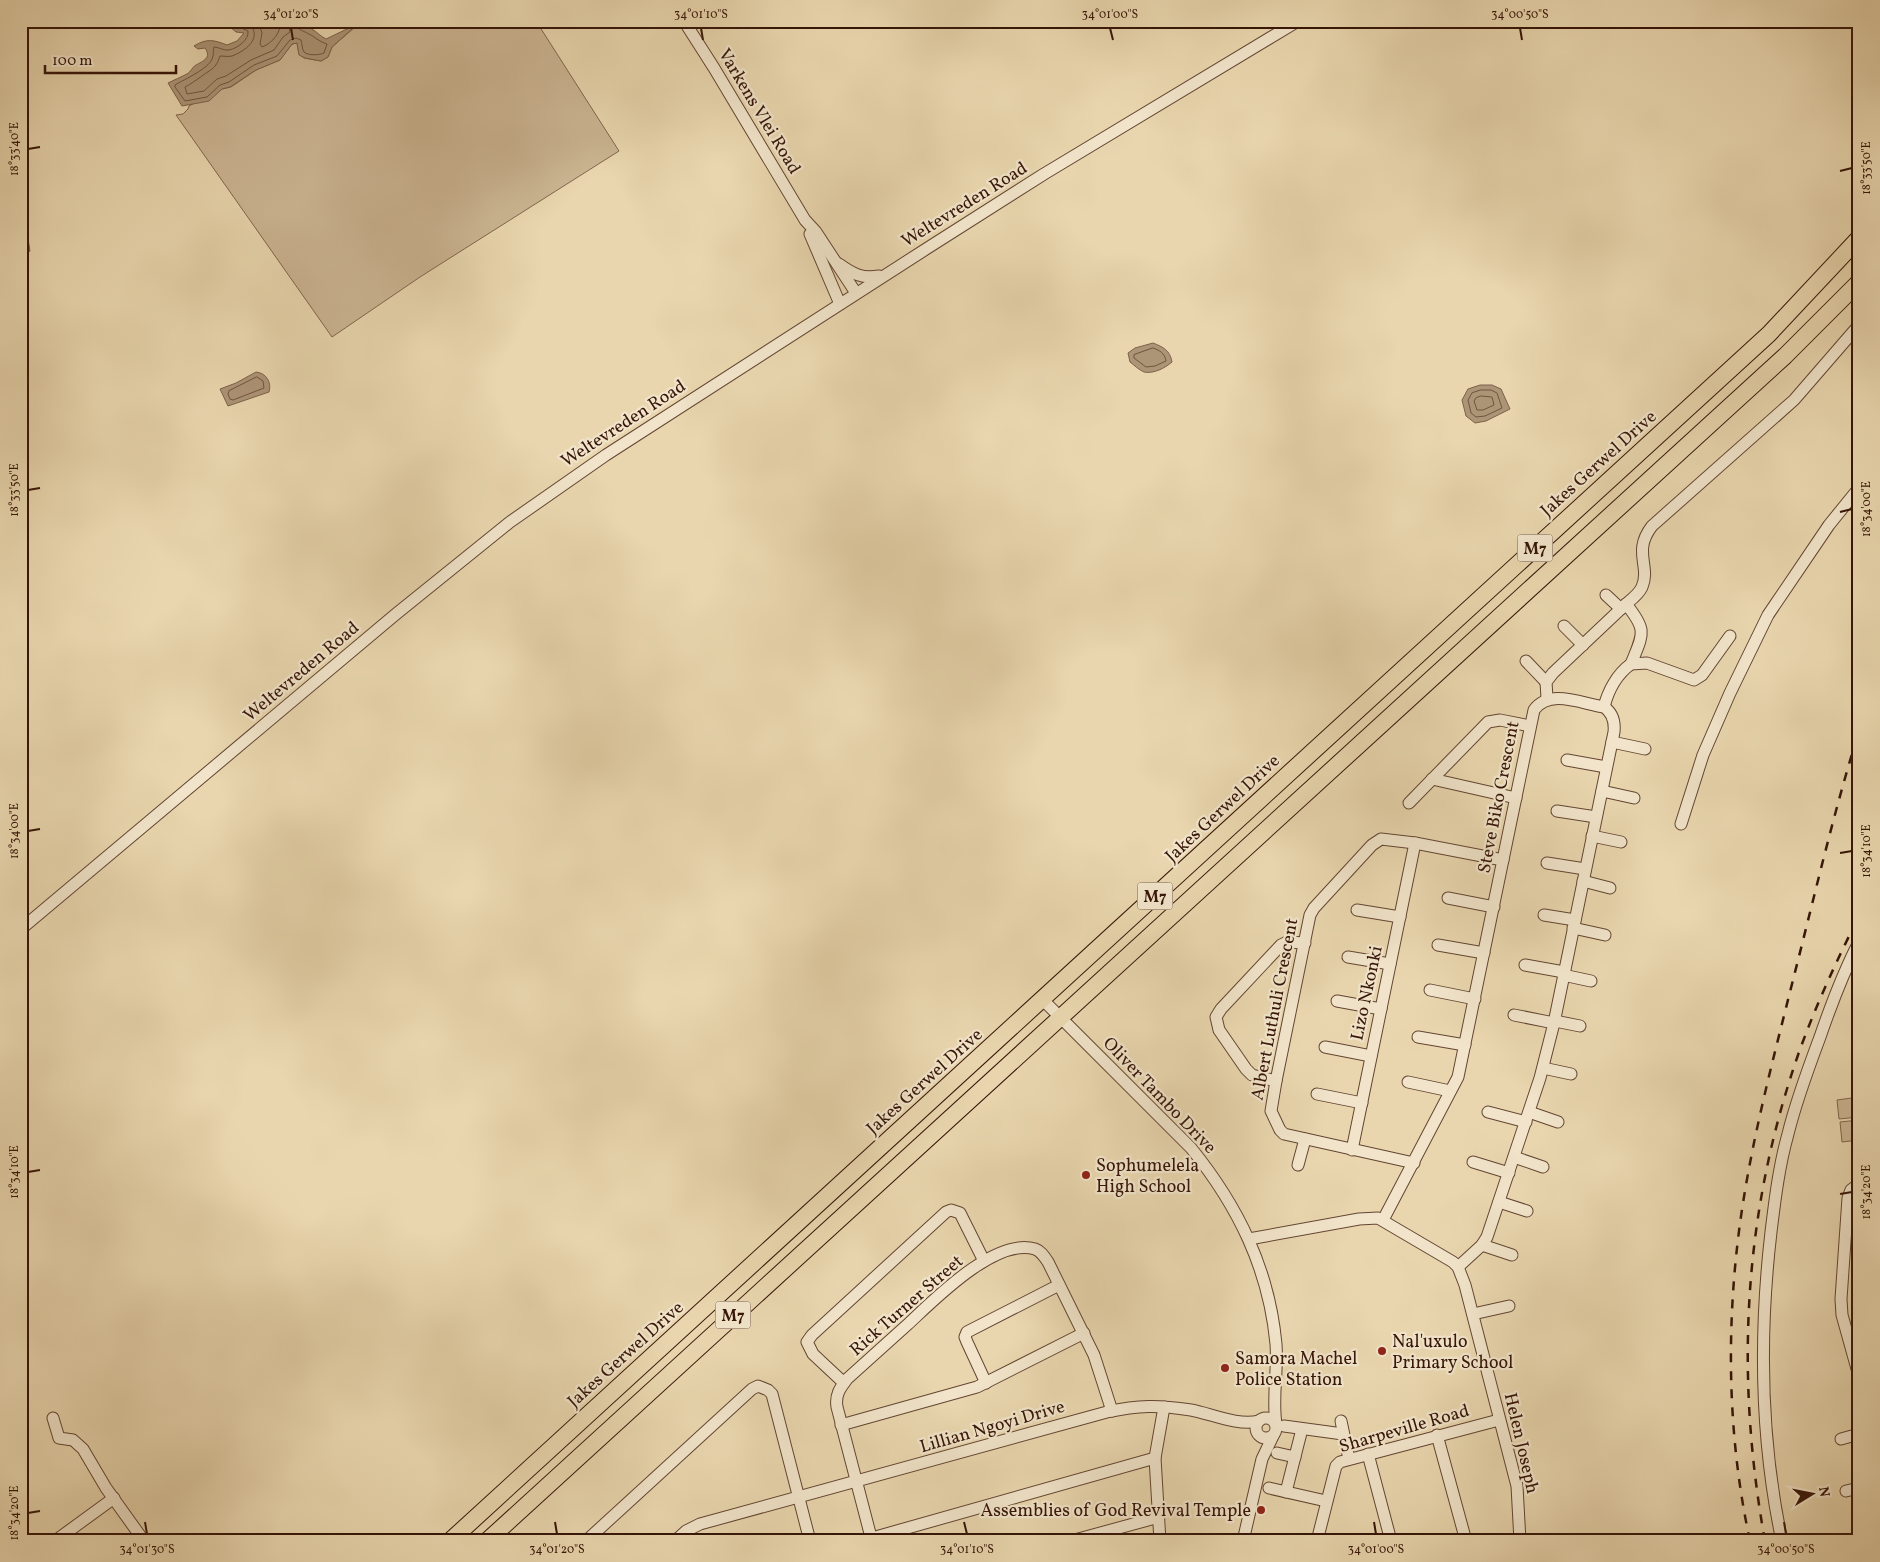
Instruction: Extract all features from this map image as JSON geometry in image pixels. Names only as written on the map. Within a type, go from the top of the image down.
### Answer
[{"type":"highway","name":"Jakes Gerwel Drive","points":[[450,1541],[1769,334],[1859,238]]},
{"type":"highway","name":"M7","points":[[487,1541],[1785,356],[1859,282]]},
{"type":"street","name":"Varkens Vlei Road","points":[[684,21],[805,220],[840,304]]},
{"type":"street","name":"Weltevreden Road","points":[[21,929],[396,614],[510,522],[606,455],[856,293],[1044,174],[1298,21]]},
{"type":"street","name":"Varkens Vlei Road","points":[[805,220],[816,232],[856,293]]},
{"type":"street","points":[[832,258],[849,272],[862,277],[885,275]]},
{"type":"street","points":[[1546,682],[1582,645],[1627,609],[1642,586],[1644,579],[1642,550],[1646,533],[1652,526],[1794,400],[1859,325]]},
{"type":"street","points":[[1681,824],[1704,755],[1730,693],[1768,615],[1829,525],[1859,488]]},
{"type":"street","points":[[1604,707],[1606,698],[1617,678],[1631,664],[1642,637],[1641,628],[1627,609],[1606,595]]},
{"type":"street","points":[[1564,626],[1582,645]]},
{"type":"street","points":[[1631,664],[1648,663],[1694,680],[1702,675],[1730,636]]},
{"type":"street","points":[[1249,1240],[1358,1219],[1375,1218],[1384,1220],[1447,1257],[1458,1267],[1482,1245],[1487,1237],[1543,1068],[1602,791],[1612,742],[1614,721],[1608,710],[1604,707],[1560,698],[1547,698],[1546,682],[1526,661]]},
{"type":"street","name":"Steve Biko Crescent","points":[[1384,1220],[1458,1077],[1530,726],[1534,710],[1538,704],[1547,698]]},
{"type":"street","points":[[1409,803],[1488,722],[1496,720],[1530,726]]},
{"type":"street","points":[[1612,742],[1645,749]]},
{"type":"street","points":[[1567,760],[1606,767]]},
{"type":"street","points":[[1432,779],[1516,798]]},
{"type":"street","points":[[1602,791],[1634,798]]},
{"type":"street","points":[[1557,811],[1596,817]]},
{"type":"street","points":[[1592,836],[1621,842]]},
{"type":"street","name":"Albert Luthuli Crescent","points":[[1414,1163],[1284,1134],[1272,1115],[1276,1081],[1312,911],[1372,845],[1378,840],[1385,838],[1503,860]]},
{"type":"street","name":"Lizo Nkonki","points":[[1352,1150],[1415,843]]},
{"type":"street","points":[[1547,863],[1585,869]]},
{"type":"street","points":[[1583,882],[1610,888]]},
{"type":"street","points":[[1448,898],[1494,907]]},
{"type":"street","points":[[1357,910],[1400,917]]},
{"type":"street","points":[[1544,915],[1605,935]]},
{"type":"street","points":[[1276,1081],[1252,1075],[1246,1069],[1219,1030],[1216,1017],[1221,1009],[1281,944],[1287,942],[1305,943]]},
{"type":"street","points":[[1782,1541],[1770,1468],[1762,1382],[1765,1288],[1775,1200],[1788,1135],[1802,1088],[1831,1006],[1859,942]]},
{"type":"street","points":[[1438,945],[1484,953]]},
{"type":"street","points":[[1348,957],[1390,964]]},
{"type":"street","points":[[1525,965],[1564,973],[1590,981]]},
{"type":"street","points":[[1430,990],[1475,999]]},
{"type":"street","name":"Oliver Tambo Drive","points":[[1042,1000],[1191,1148],[1222,1190],[1240,1219],[1266,1288],[1271,1310],[1276,1344],[1274,1398],[1280,1425],[1273,1436]]},
{"type":"street","points":[[1337,1002],[1381,1010]]},
{"type":"street","points":[[1514,1015],[1580,1026]]},
{"type":"street","points":[[1418,1037],[1465,1045]]},
{"type":"street","points":[[1325,1047],[1371,1056]]},
{"type":"street","points":[[1543,1068],[1571,1074]]},
{"type":"street","points":[[1408,1082],[1450,1091]]},
{"type":"street","points":[[1317,1094],[1362,1103]]},
{"type":"street","points":[[1488,1112],[1558,1122]]},
{"type":"street","points":[[1298,1165],[1305,1139]]},
{"type":"street","points":[[1514,1157],[1543,1167]]},
{"type":"street","points":[[1473,1162],[1509,1173]]},
{"type":"street","points":[[1859,1184],[1851,1190],[1848,1198],[1841,1299],[1842,1315],[1859,1376]]},
{"type":"street","points":[[1499,1202],[1527,1210]]},
{"type":"street","points":[[844,1383],[813,1354],[807,1342],[812,1335],[946,1212],[951,1210],[960,1213],[984,1261]]},
{"type":"street","points":[[1482,1245],[1512,1255]]},
{"type":"street","name":"Rick Turner Street","points":[[872,1540],[841,1426],[836,1402],[839,1389],[945,1290],[969,1271],[995,1255],[1016,1249],[1036,1249],[1042,1253],[1084,1333],[1112,1411]]},
{"type":"street","name":"Helen Joseph","points":[[1458,1267],[1473,1314],[1517,1486],[1520,1541]]},
{"type":"street","points":[[986,1383],[965,1337],[967,1332],[1059,1285]]},
{"type":"street","points":[[1473,1314],[1509,1306]]},
{"type":"street","points":[[841,1426],[965,1392],[1084,1333]]},
{"type":"street","points":[[586,1541],[752,1389],[758,1386],[772,1394],[810,1541]]},
{"type":"street","name":"Oliver Tambo Drive","points":[[1259,1427],[1274,1398]]},
{"type":"street","name":"Lillian Ngoyi Drive","points":[[675,1541],[686,1531],[700,1524],[1112,1411],[1149,1405],[1190,1410],[1259,1427],[1270,1418],[1280,1425],[1343,1434]]},
{"type":"street","points":[[1160,1541],[1155,1458],[1164,1407]]},
{"type":"street","points":[[52,1418],[59,1438],[73,1440],[79,1444],[106,1488],[144,1541]]},
{"type":"street","name":"Sharpeville Road","points":[[1317,1541],[1336,1466],[1340,1462],[1499,1420]]},
{"type":"street","points":[[1341,1421],[1349,1459]]},
{"type":"street","points":[[1259,1427],[1266,1438],[1273,1436]]},
{"type":"street","points":[[1259,1427],[1262,1459]]},
{"type":"street","points":[[1286,1492],[1302,1429]]},
{"type":"street","points":[[1841,1439],[1859,1434]]},
{"type":"street","points":[[1437,1435],[1466,1541]]},
{"type":"street","points":[[1242,1541],[1262,1459],[1273,1436]]},
{"type":"street","points":[[1277,1453],[1295,1457]]},
{"type":"street","points":[[1368,1454],[1391,1541]]},
{"type":"street","points":[[872,1540],[1155,1458]]},
{"type":"street","points":[[1268,1488],[1326,1501]]},
{"type":"street","points":[[1846,1491],[1859,1488]]},
{"type":"street","points":[[55,1541],[114,1498]]},
{"type":"street","points":[[1071,1541],[1159,1517]]},
{"type":"shaded area","points":[[362,21],[536,21],[619,151],[420,277],[332,337],[176,115],[183,114],[189,106],[222,89],[231,87],[256,70],[280,60],[292,44],[297,43],[299,54],[304,58],[321,61],[328,57],[332,47]]},
{"type":"shaded area","points":[[1859,1097],[1859,1117],[1839,1119],[1837,1100]]},
{"type":"shaded area","points":[[1859,1120],[1859,1140],[1842,1142],[1840,1122]]},
{"type":"water","points":[[238,21],[297,21],[326,39],[349,28],[352,29],[332,47],[328,57],[321,61],[299,55],[297,43],[292,44],[280,60],[256,70],[230,87],[222,89],[209,101],[182,106],[168,83],[188,73],[206,59],[208,54],[205,48],[198,49],[194,46],[207,41],[227,45],[237,41],[244,33],[236,32],[229,26]]},
{"type":"water","points":[[21,235],[28,239],[30,251],[21,259]]},
{"type":"water","points":[[1153,343],[1166,350],[1172,362],[1159,370],[1144,372],[1130,362],[1128,353],[1135,348]]},
{"type":"water","points":[[256,372],[263,374],[267,379],[270,385],[269,392],[228,406],[220,389]]},
{"type":"water","points":[[1480,385],[1492,385],[1501,389],[1510,409],[1486,421],[1475,423],[1466,416],[1462,400],[1468,389]]},
{"type":"railway","points":[[1750,1541],[1737,1464],[1731,1386],[1732,1308],[1739,1231],[1749,1167],[1770,1071],[1833,822],[1859,731]]},
{"type":"railway","points":[[1765,1541],[1750,1418],[1748,1357],[1755,1235],[1765,1175],[1798,1055],[1826,985],[1859,916]]},
{"type":"place","name":"Sophumelela High School","points":[[1086,1175]]},
{"type":"place","name":"Nal'uxulo Primary School","points":[[1382,1351]]},
{"type":"place","name":"Samora Machel Police Station","points":[[1225,1368]]},
{"type":"place","name":"Assemblies of God Revival Temple","points":[[1261,1510]]}]
